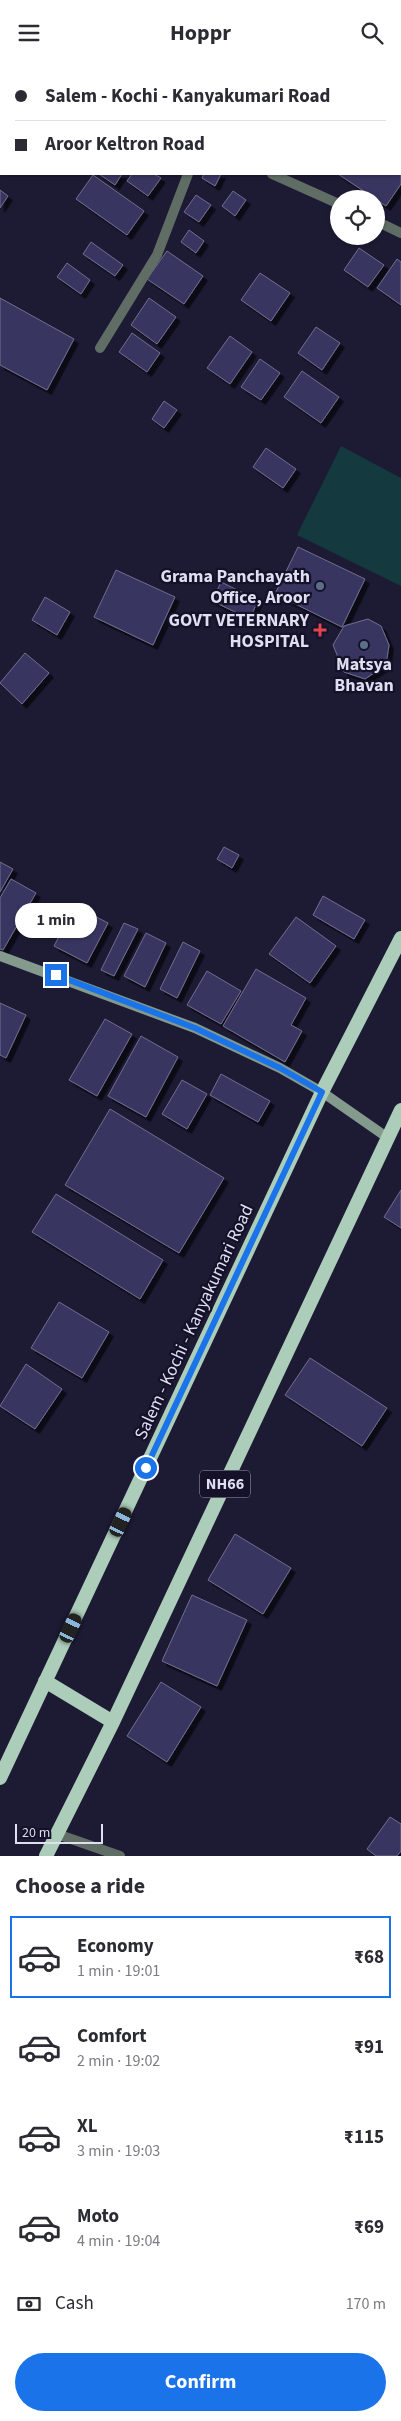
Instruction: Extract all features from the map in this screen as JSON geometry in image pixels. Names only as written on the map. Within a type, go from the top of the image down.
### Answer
[{"type":"highway","name":"Salem - Kochi - Kanyakumari Road","points":[[0,1777],[322,1092],[401,938]]},
{"type":"highway","name":"NH66","points":[[46,1856],[113,1722],[401,1110]]},
{"type":"highway","points":[[46,1681],[113,1722]]},
{"type":"main road","points":[[0,956],[195,1028],[280,1068],[322,1092],[388,1138]]},
{"type":"street","points":[[100,348],[157,255],[188,175]]},
{"type":"street","points":[[274,175],[330,200]]},
{"type":"street","points":[[385,225],[401,233]]},
{"type":"street","points":[[56,1834],[120,1856]]},
{"type":"shaded area","points":[[341,446],[401,478],[401,586],[297,535]]},
{"type":"building","points":[[93,175],[144,211],[127,235],[76,199]]},
{"type":"building","points":[[100,175],[121,175],[115,185]]},
{"type":"building","points":[[131,175],[156,175],[161,178],[148,196],[127,181]]},
{"type":"building","points":[[204,175],[220,175],[215,186],[202,178]]},
{"type":"building","points":[[340,175],[401,175],[401,184],[386,206],[385,190],[362,190]]},
{"type":"building","points":[[0,190],[8,196],[0,208]]},
{"type":"building","points":[[233,191],[246,200],[235,216],[222,206]]},
{"type":"building","points":[[196,195],[211,205],[199,222],[184,212]]},
{"type":"building","points":[[189,230],[204,241],[196,253],[181,242]]},
{"type":"building","points":[[91,242],[123,265],[115,276],[83,254]]},
{"type":"building","points":[[359,248],[384,265],[368,287],[344,270]]},
{"type":"building","points":[[167,251],[203,276],[184,304],[147,279]]},
{"type":"building","points":[[397,259],[401,262],[401,305],[377,288]]},
{"type":"building","points":[[67,263],[90,280],[81,294],[57,277]]},
{"type":"building","points":[[260,273],[290,293],[271,321],[241,300]]},
{"type":"building","points":[[0,298],[74,339],[47,390],[0,365]]},
{"type":"building","points":[[149,298],[176,317],[157,344],[131,325]]},
{"type":"building","points":[[316,327],[340,343],[322,370],[298,353]]},
{"type":"building","points":[[132,333],[160,353],[147,372],[119,352]]},
{"type":"building","points":[[230,336],[252,352],[230,384],[207,368]]},
{"type":"building","points":[[260,359],[280,373],[261,400],[241,387]]},
{"type":"building","points":[[302,371],[339,397],[321,423],[284,397]]},
{"type":"building","points":[[164,401],[177,410],[164,428],[152,419]]},
{"type":"building","points":[[266,448],[296,469],[283,488],[253,467]]},
{"type":"building","name":"Grama Panchayath Office, Aroor","points":[[298,547],[365,579],[342,627],[275,594]]},
{"type":"building","points":[[116,570],[175,597],[153,645],[94,617]]},
{"type":"building","points":[[221,582],[258,600],[250,619],[212,601]]},
{"type":"building","points":[[45,597],[70,612],[57,635],[32,620]]},
{"type":"building","points":[[368,619],[381,626],[389,645],[386,665],[365,679],[344,672],[333,645],[344,626]]},
{"type":"building","points":[[25,653],[49,673],[22,704],[0,683]]},
{"type":"building","points":[[224,847],[239,855],[232,868],[217,859]]},
{"type":"building","points":[[0,862],[13,869],[0,892]]},
{"type":"building","points":[[11,879],[36,893],[3,950],[0,949],[0,898]]},
{"type":"building","points":[[323,896],[365,920],[354,939],[313,915]]},
{"type":"building","points":[[75,906],[108,923],[87,963],[54,946]]},
{"type":"building","points":[[296,917],[336,946],[310,983],[269,954]]},
{"type":"building","points":[[124,923],[138,929],[114,976],[101,970]]},
{"type":"building","points":[[146,933],[166,943],[145,987],[124,976]]},
{"type":"building","points":[[183,942],[200,951],[177,998],[160,989]]},
{"type":"building","points":[[256,969],[306,998],[291,1025],[302,1031],[285,1062],[223,1026]]},
{"type":"building","points":[[207,971],[241,991],[221,1024],[187,1005]]},
{"type":"building","points":[[0,1003],[26,1015],[6,1058],[0,1055]]},
{"type":"building","points":[[105,1019],[132,1034],[97,1096],[69,1080]]},
{"type":"building","points":[[141,1036],[178,1057],[146,1117],[108,1096]]},
{"type":"building","points":[[221,1074],[270,1101],[258,1122],[210,1095]]},
{"type":"building","points":[[182,1080],[207,1094],[187,1129],[162,1114]]},
{"type":"building","points":[[110,1109],[224,1178],[179,1253],[65,1185]]},
{"type":"building","points":[[401,1190],[401,1228],[384,1217]]},
{"type":"building","points":[[56,1194],[163,1260],[140,1299],[32,1232]]},
{"type":"building","points":[[59,1302],[109,1332],[82,1378],[31,1348]]},
{"type":"building","points":[[310,1358],[387,1408],[362,1446],[285,1395]]},
{"type":"building","points":[[26,1364],[62,1389],[35,1429],[0,1406]]},
{"type":"building","points":[[235,1534],[291,1568],[263,1614],[208,1580]]},
{"type":"building","points":[[192,1595],[247,1620],[217,1686],[162,1661]]},
{"type":"building","points":[[161,1682],[201,1707],[167,1762],[127,1736]]},
{"type":"building","points":[[390,1817],[401,1824],[401,1851],[397,1856],[376,1856],[367,1849]]},
{"type":"place","name":"Grama Panchayath Office, Aroor","points":[[320,586]]},
{"type":"place","name":"GOVT VETERNARY HOSPITAL","points":[[320,630]]},
{"type":"place","name":"Matsya Bhavan","points":[[364,645]]},
{"type":"route","points":[[56,975],[195,1028],[280,1068],[322,1092],[146,1468]]}]
